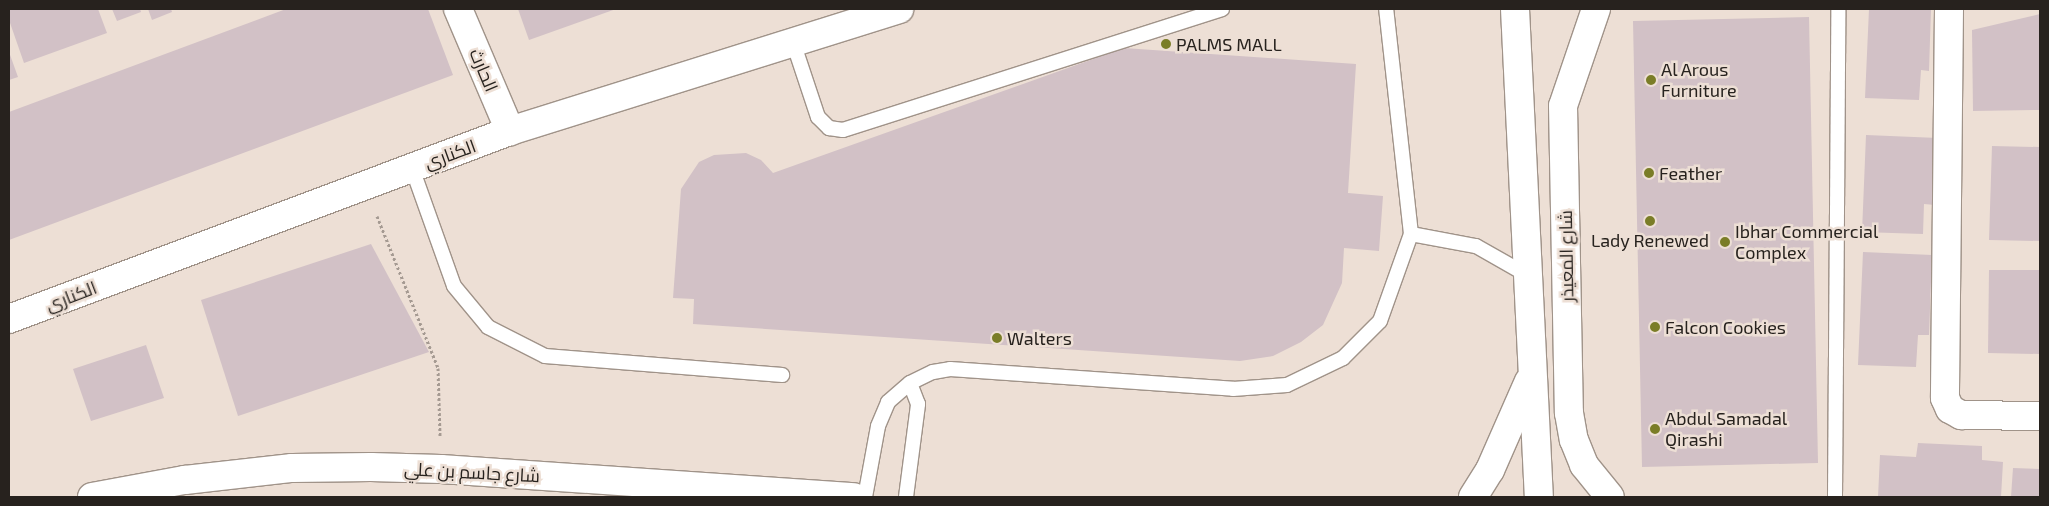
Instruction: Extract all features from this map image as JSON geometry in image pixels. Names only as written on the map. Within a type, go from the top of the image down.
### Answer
[{"type":"street","name":"الحارث","points":[[458,9],[510,132]]},
{"type":"street","name":"الكناري","points":[[9,319],[510,132],[899,9]]},
{"type":"street","points":[[1515,9],[1539,497]]},
{"type":"street","name":"شارع المعيذر","points":[[1596,9],[1563,106],[1569,413],[1574,440],[1584,465],[1610,497]]},
{"type":"street","points":[[1949,9],[1945,398],[1950,409],[1961,415],[2040,416]]},
{"type":"street","points":[[1473,497],[1490,470],[1532,375]]},
{"type":"street","name":"شارع جاسم بن علي","points":[[92,497],[185,480],[292,468],[440,469],[854,497]]},
{"type":"lane","points":[[793,42],[818,117],[829,128],[844,130],[1222,9]]},
{"type":"lane","points":[[865,497],[878,426],[888,402],[910,383],[933,372],[950,369],[1233,389],[1287,385],[1343,358],[1380,320],[1411,234],[1386,9]]},
{"type":"lane","points":[[1835,497],[1838,9]]},
{"type":"lane","points":[[412,168],[454,286],[488,327],[545,356],[782,375]]},
{"type":"lane","points":[[1411,234],[1476,246],[1527,275]]},
{"type":"lane","points":[[906,497],[918,404],[910,383]]},
{"type":"path","points":[[365,186],[438,368],[440,469]]},
{"type":"building","points":[[9,9],[98,9],[107,33],[24,63],[9,20]]},
{"type":"building","points":[[112,9],[140,9],[141,12],[117,21]]},
{"type":"building","points":[[148,9],[171,9],[172,12],[152,20]]},
{"type":"building","points":[[286,9],[428,9],[453,75],[9,240],[9,112]]},
{"type":"building","points":[[518,9],[616,9],[529,40]]},
{"type":"building","points":[[1869,9],[1931,9],[1929,71],[1921,70],[1919,100],[1865,98]]},
{"type":"building","points":[[2040,14],[2040,110],[1973,111],[1972,30]]},
{"type":"building","name":"Ibhar Commercial Complex","points":[[1809,17],[1818,463],[1642,467],[1633,21]]},
{"type":"building","points":[[1124,48],[1356,64],[1348,193],[1383,196],[1379,251],[1344,248],[1342,283],[1323,325],[1301,342],[1273,356],[1240,361],[693,324],[694,299],[673,298],[681,189],[699,162],[714,155],[746,153],[761,160],[773,173]]},
{"type":"building","points":[[9,52],[18,77],[9,80]]},
{"type":"building","points":[[1866,135],[1938,138],[1935,205],[1924,204],[1923,234],[1862,232]]},
{"type":"building","points":[[1992,146],[2040,147],[2040,241],[1989,240]]},
{"type":"building","points":[[371,244],[429,352],[238,416],[201,300]]},
{"type":"building","points":[[1863,252],[1932,255],[1929,335],[1918,335],[1916,367],[1858,365]]},
{"type":"building","points":[[1989,270],[2040,270],[2040,354],[1988,353]]},
{"type":"building","points":[[146,345],[164,398],[91,421],[73,369]]},
{"type":"building","points":[[1918,443],[1982,446],[1982,460],[2003,462],[2001,497],[1878,497],[1880,455],[1916,457]]},
{"type":"building","points":[[2013,468],[2040,469],[2040,497],[2011,497]]},
{"type":"place","name":"PALMS MALL","points":[[1166,44]]},
{"type":"place","name":"Al Arous Furniture","points":[[1651,80]]},
{"type":"place","name":"Feather","points":[[1649,173]]},
{"type":"place","name":"Lady Renewed","points":[[1650,221]]},
{"type":"place","name":"Ibhar Commercial Complex","points":[[1725,242]]},
{"type":"place","name":"Falcon Cookies","points":[[1655,327]]},
{"type":"place","name":"Walters","points":[[997,338]]},
{"type":"place","name":"Abdul Samadal Qirashi","points":[[1655,429]]}]
